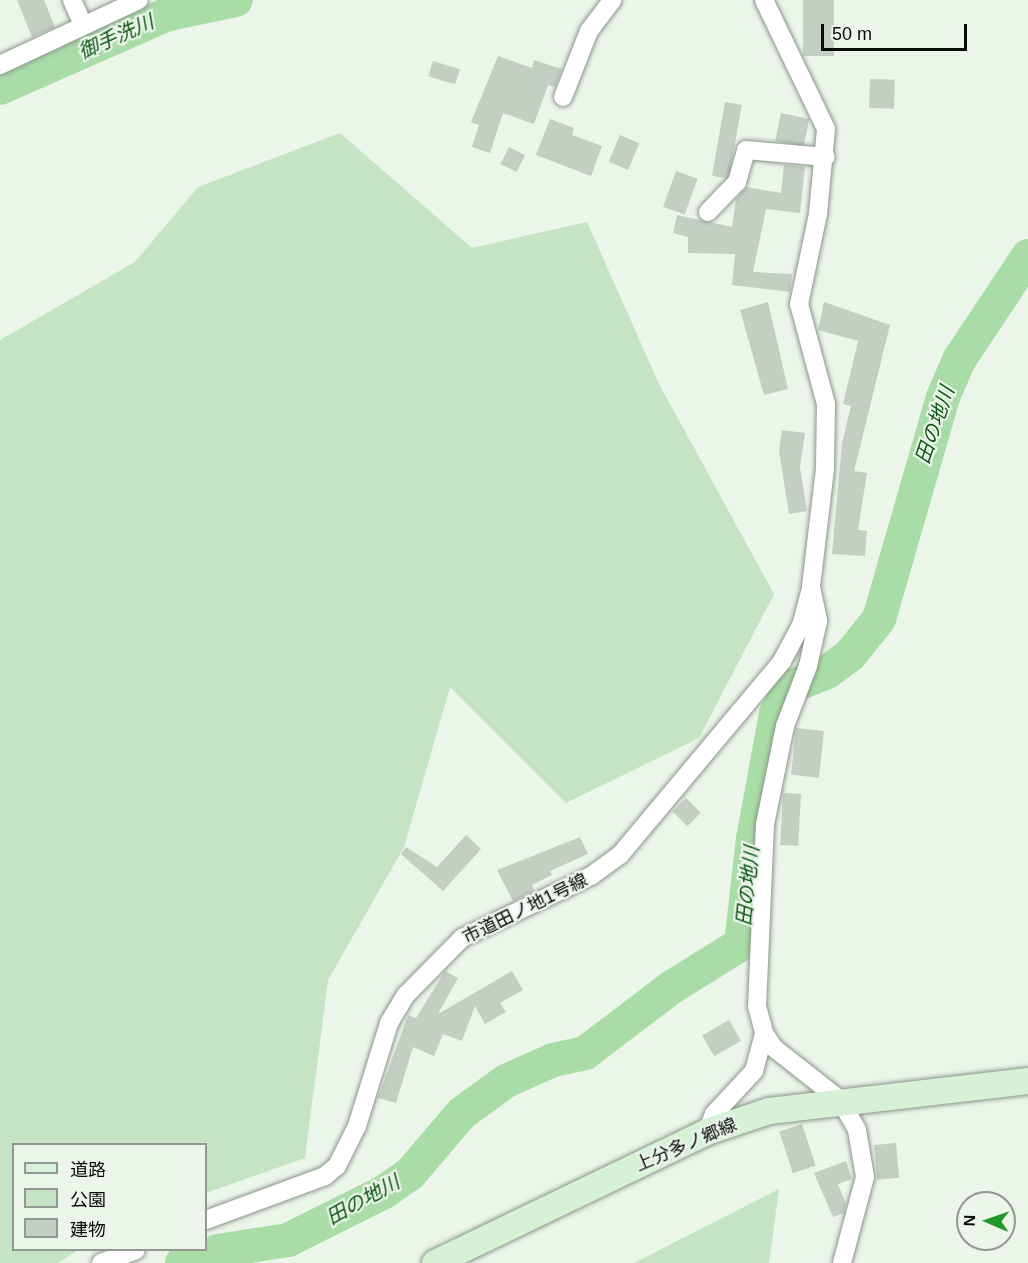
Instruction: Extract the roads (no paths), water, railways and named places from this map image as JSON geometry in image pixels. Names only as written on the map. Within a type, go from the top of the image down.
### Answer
[{"type":"main road","name":"上分多ノ郷線","points":[[435,1263],[707,1132],[769,1111],[840,1100],[1028,1081]]},
{"type":"street","points":[[72,0],[82,25]]},
{"type":"street","points":[[0,65],[139,0]]},
{"type":"street","points":[[563,97],[589,31],[612,0]]},
{"type":"street","points":[[707,1132],[714,1114],[754,1071],[764,1034],[756,989],[764,842],[785,726],[808,666],[818,621],[811,587],[825,469],[826,404],[799,304],[826,157],[822,114],[764,0]]},
{"type":"street","points":[[708,212],[736,182],[746,150],[826,157]]},
{"type":"street","name":"市道田ノ地1号線","points":[[207,1220],[325,1176],[338,1166],[357,1126],[389,1023],[406,995],[462,938],[591,876],[620,855],[782,661],[801,626],[811,587]]},
{"type":"street","points":[[764,1034],[774,1048],[840,1100],[857,1130],[866,1163],[842,1263]]},
{"type":"street","points":[[101,1263],[133,1251]]},
{"type":"waterway","name":"御手洗川","points":[[0,88],[168,14],[236,0]]},
{"type":"waterway","name":"田の地川","points":[[182,1263],[218,1251],[288,1240],[384,1192],[410,1174],[462,1113],[506,1081],[553,1060],[585,1053],[672,987],[741,944],[753,839],[776,714],[790,687],[827,672],[850,655],[879,619],[943,397],[959,360],[1028,256]]}]
